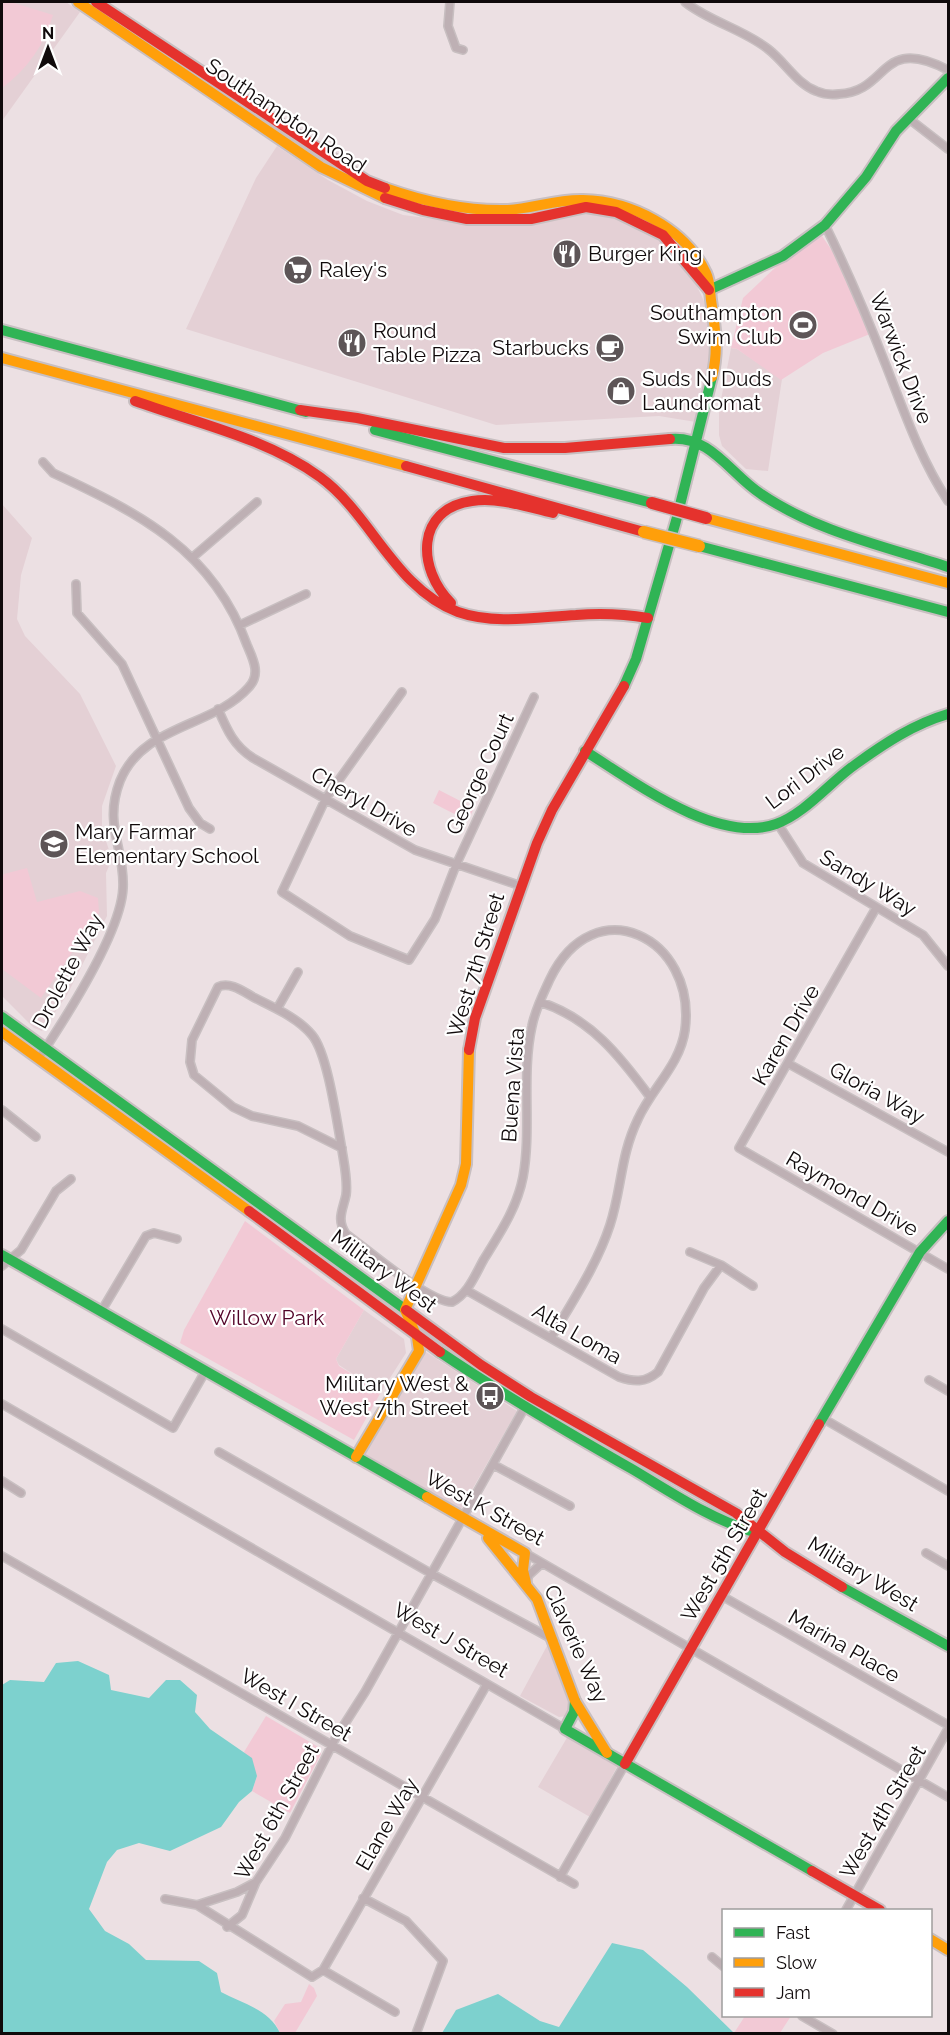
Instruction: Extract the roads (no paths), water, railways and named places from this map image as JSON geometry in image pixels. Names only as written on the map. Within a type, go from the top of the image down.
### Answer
[{"type":"main road","name":"Southampton Road","points":[[78,2],[101,6],[203,84],[321,167],[363,190],[420,210],[462,218],[507,220],[546,217],[576,208],[600,208],[654,230],[668,240],[709,290],[714,308],[717,338],[716,362],[676,521]]},
{"type":"main road","points":[[709,290],[783,256],[825,225],[846,203],[896,131],[948,78]]},
{"type":"main road","points":[[2,330],[948,583]]},
{"type":"main road","points":[[2,358],[948,612]]},
{"type":"main road","points":[[81,380],[280,455],[319,476],[356,511],[426,593],[441,604],[459,612],[511,619],[585,612],[622,612],[648,618]]},
{"type":"main road","points":[[300,410],[357,418],[504,448],[555,449],[680,438],[696,440],[709,446],[739,476],[778,505],[822,525],[948,567]]},
{"type":"main road","points":[[470,614],[446,599],[432,582],[426,570],[424,556],[428,539],[439,519],[449,510],[477,501],[569,517],[586,516]]},
{"type":"main road","name":"West 7th Street","points":[[405,1310],[461,1185],[466,1164],[469,1043],[475,1018],[497,961],[521,885],[552,810],[623,687],[636,659],[676,521]]},
{"type":"main road","name":"Lori Drive","points":[[585,751],[661,796],[713,822],[745,829],[764,829],[778,824],[872,752],[920,724],[948,714]]},
{"type":"main road","name":"Military West","points":[[2,1017],[42,1054],[417,1337],[524,1409],[731,1525],[758,1533]]},
{"type":"main road","name":"Military West","points":[[2,1032],[42,1054],[482,1365],[531,1397],[736,1514],[758,1533],[823,1574],[948,1646]]},
{"type":"main road","name":"West 5th Street","points":[[625,1764],[920,1252],[948,1221]]},
{"type":"main road","name":"West K Street","points":[[4,1260],[102,1310],[525,1553]]},
{"type":"main road","points":[[356,1457],[419,1351],[417,1337],[405,1310]]},
{"type":"main road","name":"Claverie Way","points":[[479,1528],[526,1583],[554,1640],[574,1701],[607,1753]]},
{"type":"main road","name":"Claverie Way","points":[[525,1553],[526,1583]]},
{"type":"main road","points":[[565,1729],[574,1712],[574,1701]]},
{"type":"main road","name":"West J Street","points":[[565,1729],[877,1909]]},
{"type":"main road","points":[[932,1941],[948,1950]]},
{"type":"street","points":[[450,2],[450,34],[456,48],[463,50]]},
{"type":"street","points":[[685,2],[696,11],[741,32],[769,50],[797,78],[816,91],[838,94],[854,92],[894,62],[908,57],[927,59],[948,70]]},
{"type":"street","points":[[908,118],[948,148]]},
{"type":"street","name":"Warwick Drive","points":[[825,225],[855,285],[914,438],[933,478],[948,501]]},
{"type":"street","name":"Drolette Way","points":[[42,1054],[75,1000],[118,912],[123,882],[112,822],[117,792],[129,764],[156,740],[218,710],[249,688],[255,679],[253,661],[240,625],[220,589],[193,557],[144,519],[121,505],[53,473],[43,462]]},
{"type":"street","points":[[193,557],[257,502]]},
{"type":"street","points":[[76,584],[77,613],[122,664],[189,808],[200,822],[210,829]]},
{"type":"street","points":[[240,625],[306,594]]},
{"type":"street","points":[[326,798],[402,692]]},
{"type":"street","name":"George Court","points":[[326,798],[282,892],[350,936],[409,960],[435,920],[456,865],[534,697]]},
{"type":"street","name":"Cheryl Drive","points":[[218,710],[238,748],[415,850],[521,885]]},
{"type":"street","name":"Sandy Way","points":[[778,824],[803,863],[923,935],[948,966]]},
{"type":"street","name":"Karen Drive","points":[[769,1166],[739,1148],[876,908]]},
{"type":"street","name":"Buena Vista","points":[[466,1290],[505,1224],[518,1195],[524,1168],[530,1038],[540,1002],[563,956],[583,939],[610,931],[643,937],[661,948],[670,959],[680,981],[685,1005],[685,1030],[676,1059],[650,1097],[626,1146],[615,1207],[605,1239],[551,1338]]},
{"type":"street","points":[[277,1009],[298,972]]},
{"type":"street","points":[[342,1148],[298,1126],[252,1116],[233,1107],[194,1075],[190,1062],[192,1040],[218,987],[223,984],[233,986],[277,1009],[315,1037],[324,1061],[342,1148],[346,1194],[340,1218],[341,1226],[346,1234],[415,1285],[446,1302],[455,1301],[466,1290]]},
{"type":"street","points":[[540,1002],[565,1012],[597,1033],[622,1059],[650,1097]]},
{"type":"street","name":"Gloria Way","points":[[789,1064],[948,1152]]},
{"type":"street","points":[[2,1110],[36,1137]]},
{"type":"street","name":"Raymond Drive","points":[[769,1166],[948,1269]]},
{"type":"street","points":[[4,1260],[21,1250],[56,1191],[71,1179]]},
{"type":"street","points":[[102,1310],[146,1236],[154,1233],[177,1239]]},
{"type":"street","points":[[690,1252],[721,1265],[753,1286]]},
{"type":"street","name":"Alta Loma","points":[[466,1290],[619,1377],[633,1382],[645,1380],[658,1372],[704,1288],[721,1265]]},
{"type":"street","points":[[2,1329],[173,1428],[206,1370]]},
{"type":"street","points":[[929,1380],[948,1391]]},
{"type":"street","name":"West 6th Street","points":[[228,1927],[242,1915],[256,1882],[285,1838],[332,1746],[399,1633],[531,1397]]},
{"type":"street","name":"West J Street","points":[[2,1404],[565,1729]]},
{"type":"street","points":[[824,1419],[948,1491]]},
{"type":"street","points":[[219,1452],[432,1574],[554,1640]]},
{"type":"street","points":[[494,1465],[570,1506]]},
{"type":"street","points":[[2,1481],[21,1493]]},
{"type":"street","points":[[926,1552],[948,1566]]},
{"type":"street","name":"West K Street","points":[[525,1553],[948,1797]]},
{"type":"street","name":"West I Street","points":[[2,1556],[574,1884]]},
{"type":"street","points":[[526,1583],[529,1575],[542,1563]]},
{"type":"street","name":"Marina Place","points":[[722,1596],[948,1727]]},
{"type":"street","name":"Elane Way","points":[[228,1927],[312,1977],[323,1970],[487,1684]]},
{"type":"street","name":"West 4th Street","points":[[847,1909],[948,1727]]},
{"type":"street","name":"West 5th Street","points":[[560,1877],[625,1764]]},
{"type":"street","points":[[197,1905],[237,1892],[256,1882]]},
{"type":"street","points":[[363,1898],[406,1921],[443,1961],[416,2034]]},
{"type":"street","points":[[165,1899],[197,1905],[228,1927]]},
{"type":"street","points":[[712,1957],[722,1966]]},
{"type":"street","points":[[323,1970],[394,2012]]},
{"type":"street","points":[[804,2017],[833,2034]]},
{"type":"water","points":[[78,1661],[109,1675],[111,1690],[149,1698],[166,1680],[180,1680],[197,1695],[195,1712],[210,1729],[252,1758],[257,1776],[252,1791],[239,1802],[221,1827],[170,1851],[139,1843],[117,1850],[107,1862],[89,1909],[105,1931],[129,1944],[146,1960],[199,1961],[217,1973],[221,1992],[270,2018],[280,2033],[2,2033],[2,1685],[10,1680],[44,1682],[56,1663]]},
{"type":"water","points":[[612,1943],[643,1950],[687,1987],[734,2033],[442,2033],[456,2010],[498,1994],[540,2021],[559,2027]]},
{"type":"place","name":"Burger King","points":[[567,254]]},
{"type":"place","name":"Raley's","points":[[298,270]]},
{"type":"place","name":"Southampton Swim Club","points":[[803,325]]},
{"type":"place","name":"Round Table Pizza","points":[[352,343]]},
{"type":"place","name":"Starbucks","points":[[610,348]]},
{"type":"place","name":"Suds N' Duds Laundromat","points":[[621,391]]},
{"type":"place","name":"Mary Farmar Elementary School","points":[[54,844]]},
{"type":"place","name":"Military West & West 7th Street","points":[[490,1396]]},
{"type":"park label","name":"Willow Park","points":[[267,1318]]}]
